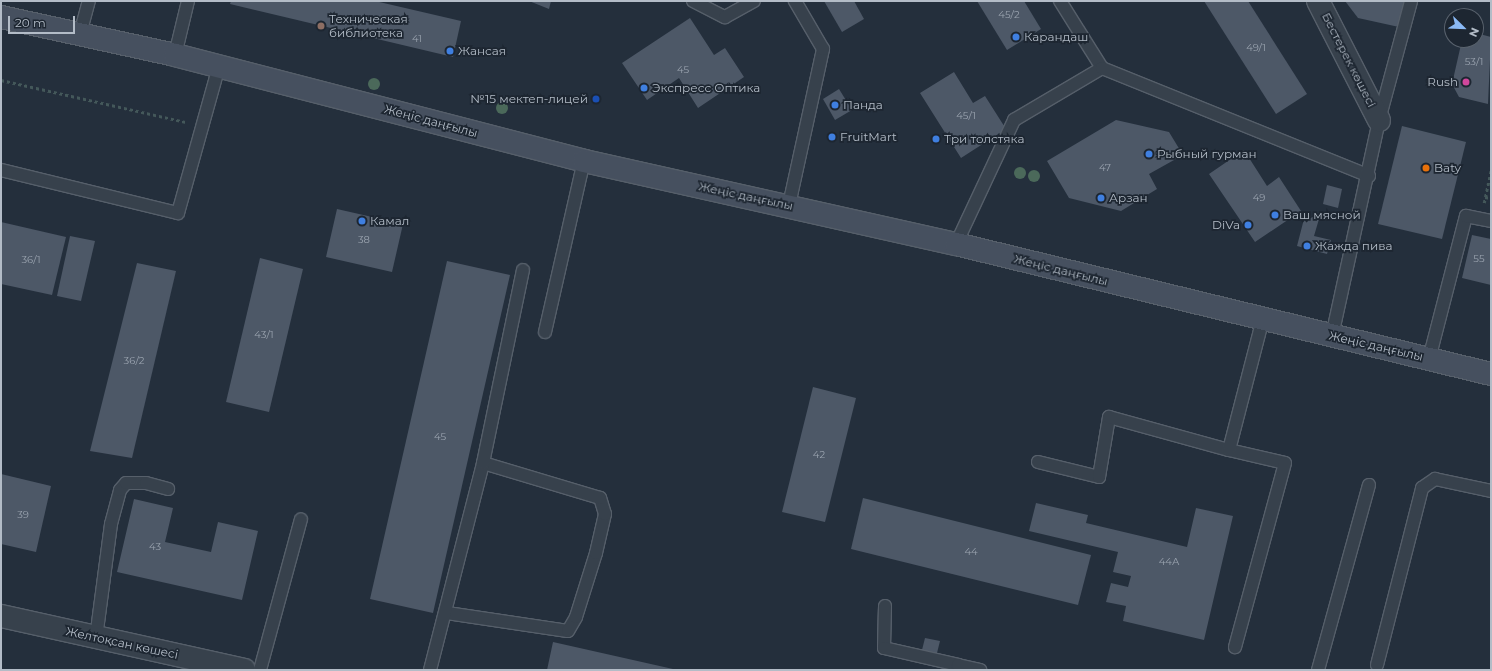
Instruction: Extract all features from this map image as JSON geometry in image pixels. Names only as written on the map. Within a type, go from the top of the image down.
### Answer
[{"type":"main road","name":"Жеңіс даңғылы","points":[[1,17],[175,55],[584,161],[789,205],[956,244],[1263,320],[1491,374]]},
{"type":"street","name":"Бестерек көшесі","points":[[1318,1],[1379,120]]},
{"type":"street","name":"Желтоқсан көшесі","points":[[1,616],[244,670]]},
{"type":"lane","points":[[80,34],[89,1]]},
{"type":"lane","points":[[175,55],[188,1]]},
{"type":"lane","points":[[693,1],[725,17],[754,1]]},
{"type":"lane","points":[[789,205],[823,49],[795,1]]},
{"type":"lane","points":[[1060,1],[1102,68],[1369,176]]},
{"type":"lane","points":[[1332,336],[1369,176],[1379,120],[1411,1]]},
{"type":"lane","points":[[1,170],[178,213],[219,66]]},
{"type":"lane","points":[[956,244],[1014,120],[1102,68]]},
{"type":"lane","points":[[545,332],[584,161]]},
{"type":"lane","points":[[1429,359],[1466,216],[1485,220]]},
{"type":"lane","points":[[430,670],[446,613],[483,463],[523,270]]},
{"type":"lane","points":[[1230,450],[1263,320]]},
{"type":"lane","points":[[1038,462],[1099,477],[1109,417],[1230,450],[1285,463],[1235,647]]},
{"type":"lane","points":[[446,613],[568,631],[576,618],[596,553],[604,514],[600,498],[483,463]]},
{"type":"lane","points":[[1377,665],[1422,488],[1435,479],[1491,491]]},
{"type":"lane","points":[[96,638],[111,524],[120,490],[126,483],[146,482],[168,490]]},
{"type":"lane","points":[[1318,670],[1369,484]]},
{"type":"lane","points":[[260,670],[301,519]]},
{"type":"lane","points":[[885,606],[884,648],[957,667],[980,670]]},
{"type":"path","points":[[1,80],[202,126]]},
{"type":"path","points":[[1485,220],[1485,197],[1491,170]]},
{"type":"path","points":[[1485,197],[1491,198]]},
{"type":"building","points":[[231,1],[375,1],[461,21],[453,57],[230,4]]},
{"type":"building","points":[[529,1],[551,1],[549,9]]},
{"type":"building","points":[[824,1],[854,1],[864,19],[842,32]]},
{"type":"building","points":[[977,1],[1024,1],[1041,29],[1007,50]]},
{"type":"building","points":[[1204,1],[1248,1],[1307,94],[1276,114]]},
{"type":"building","points":[[1345,1],[1405,1],[1399,27],[1358,18]]},
{"type":"building","points":[[690,18],[714,55],[725,48],[744,77],[698,108],[679,78],[647,100],[622,63]]},
{"type":"building","points":[[1484,35],[1491,37],[1488,104],[1459,97],[1452,84],[1460,48],[1484,48]]},
{"type":"building","points":[[954,72],[973,103],[985,96],[1006,129],[961,158],[920,93]]},
{"type":"building","points":[[839,89],[852,110],[835,120],[823,99]]},
{"type":"building","points":[[1116,120],[1169,132],[1183,155],[1149,174],[1157,189],[1121,211],[1069,198],[1047,161]]},
{"type":"building","name":"Baty","points":[[1402,126],[1466,142],[1442,239],[1378,224]]},
{"type":"building","points":[[1244,150],[1267,186],[1279,177],[1301,211],[1255,242],[1209,174]]},
{"type":"building","points":[[1327,185],[1342,189],[1338,208],[1323,204]]},
{"type":"building","points":[[337,209],[403,224],[392,272],[326,257]]},
{"type":"building","points":[[1305,215],[1319,219],[1314,236],[1331,240],[1327,254],[1297,246]]},
{"type":"building","points":[[1,222],[66,237],[52,295],[1,284]]},
{"type":"building","points":[[1472,235],[1491,239],[1491,285],[1462,278]]},
{"type":"building","points":[[70,236],[95,241],[81,301],[57,296]]},
{"type":"building","points":[[260,258],[303,269],[269,412],[226,402]]},
{"type":"building","points":[[447,261],[510,275],[433,613],[370,599]]},
{"type":"building","points":[[137,263],[176,271],[132,458],[90,451]]},
{"type":"building","points":[[813,387],[856,398],[825,522],[782,512]]},
{"type":"building","points":[[1,474],[51,486],[36,552],[1,544]]},
{"type":"building","points":[[863,498],[1091,555],[1078,605],[851,549]]},
{"type":"building","points":[[134,499],[173,508],[165,542],[211,552],[218,522],[258,531],[242,600],[117,572]]},
{"type":"building","points":[[1036,503],[1088,515],[1086,523],[1187,547],[1196,508],[1233,516],[1204,640],[1123,621],[1126,606],[1106,602],[1111,583],[1128,587],[1131,576],[1113,572],[1118,552],[1029,531]]},
{"type":"building","points":[[925,638],[940,641],[936,657],[921,654]]},
{"type":"building","points":[[553,642],[673,669],[673,670],[547,670]]},
{"type":"place","name":"Техническая библиотека","points":[[321,26]]},
{"type":"place","name":"Карандаш","points":[[1016,37]]},
{"type":"place","name":"Жансая","points":[[450,51]]},
{"type":"place","name":"Rush","points":[[1466,82]]},
{"type":"place","name":"Экспресс Оптика","points":[[644,88]]},
{"type":"place","name":"№15 мектеп-лицей","points":[[596,99]]},
{"type":"place","name":"Панда","points":[[835,105]]},
{"type":"place","name":"FruitMart","points":[[832,137]]},
{"type":"place","name":"Три толстяка","points":[[936,139]]},
{"type":"place","name":"Рыбный гурман","points":[[1149,154]]},
{"type":"place","name":"Baty","points":[[1426,168]]},
{"type":"place","name":"Арзан","points":[[1101,198]]},
{"type":"place","name":"Ваш мясной","points":[[1275,215]]},
{"type":"place","name":"Камал","points":[[362,221]]},
{"type":"place","name":"DiVa","points":[[1248,225]]},
{"type":"place","name":"Жажда пива","points":[[1307,246]]}]
